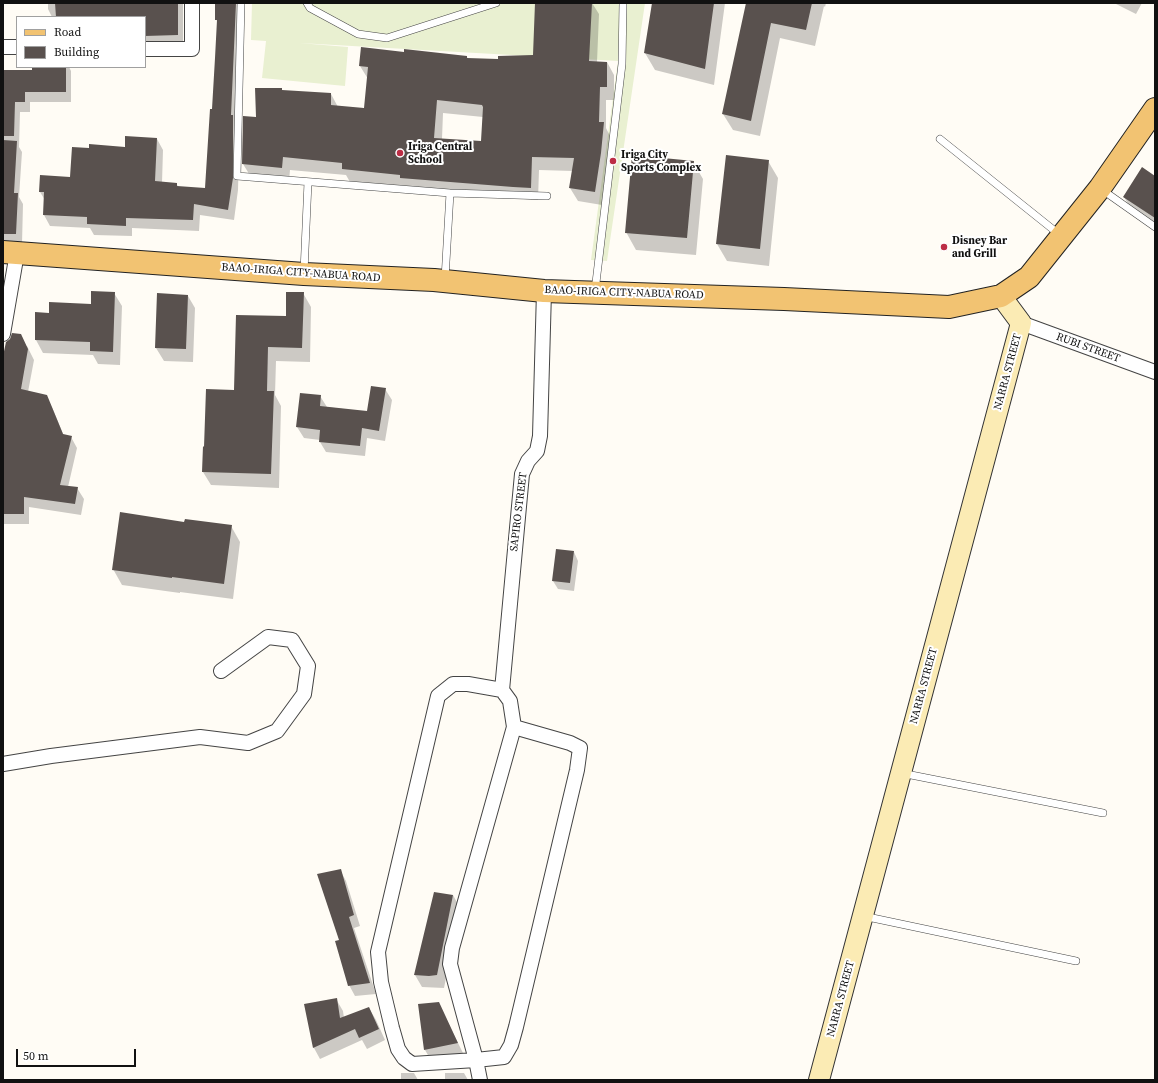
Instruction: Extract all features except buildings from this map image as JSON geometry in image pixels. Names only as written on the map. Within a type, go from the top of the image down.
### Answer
[{"type":"main road","name":"BAAO-IRIGA CITY-NABUA ROAD","points":[[10,253],[304,274],[445,281],[544,291],[784,299],[949,307],[1001,296],[1029,277],[1100,188],[1155,109]]},
{"type":"street","points":[[146,49],[192,50],[192,3]]},
{"type":"street","points":[[3,47],[16,47]]},
{"type":"street","points":[[3,334],[10,253]]},
{"type":"street","name":"SAPIRO STREET","points":[[502,690],[522,474],[528,461],[537,451],[540,436],[544,291]]},
{"type":"street","name":"NARRA STREET","points":[[819,1080],[1021,323],[1001,296]]},
{"type":"street","name":"RUBI STREET","points":[[1021,323],[1155,372]]},
{"type":"street","points":[[3,764],[51,756],[200,737],[248,743],[277,731],[304,694],[308,666],[292,640],[268,637],[221,671]]},
{"type":"street","points":[[480,1080],[476,1060],[450,964],[452,948],[514,727],[510,700],[502,690],[468,684],[453,684],[438,696],[378,952],[381,982],[392,1028],[398,1049],[404,1058],[412,1064],[476,1060],[504,1057],[511,1046],[577,770],[580,748],[570,743],[514,727]]},
{"type":"lane","points":[[241,3],[237,176],[450,193],[547,196]]},
{"type":"lane","points":[[306,3],[310,8],[358,34],[387,38],[496,3]]},
{"type":"lane","points":[[595,292],[622,64],[623,3]]},
{"type":"lane","points":[[940,139],[1062,236]]},
{"type":"lane","points":[[304,274],[308,182]]},
{"type":"lane","points":[[1100,188],[1155,227]]},
{"type":"lane","points":[[445,281],[450,193]]},
{"type":"lane","points":[[901,772],[1103,813]]},
{"type":"lane","points":[[863,916],[1076,961]]},
{"type":"green space","name":"Iriga City Sports Complex","points":[[252,3],[645,3],[607,261],[591,260],[618,61],[299,43],[348,47],[345,86],[262,78],[266,41],[251,40]]},
{"type":"place","name":"Iriga Central School","points":[[400,153]]},
{"type":"place","name":"Iriga City Sports Complex","points":[[613,161]]},
{"type":"place","name":"Disney Bar and Grill","points":[[944,247]]}]
